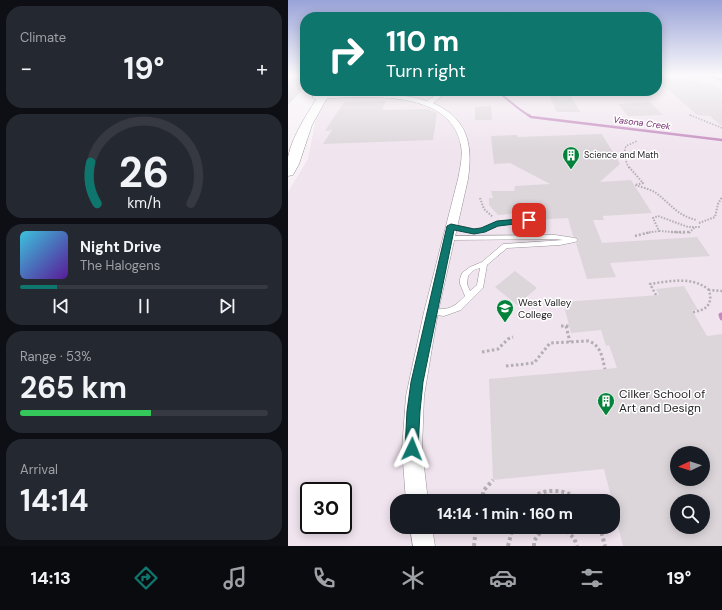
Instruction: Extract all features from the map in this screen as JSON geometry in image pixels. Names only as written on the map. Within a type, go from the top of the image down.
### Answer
[{"type":"street","points":[[301,136],[296,130],[301,114],[315,100]]},
{"type":"street","points":[[288,172],[293,165],[301,136],[318,100]]},
{"type":"street","points":[[312,115],[322,104],[330,100]]},
{"type":"street","points":[[415,100],[429,103],[450,115],[461,128],[466,143],[466,158],[463,179],[431,312],[417,382],[413,411],[412,449],[416,494]]},
{"type":"street","points":[[429,103],[432,100]]},
{"type":"street","points":[[422,534],[424,546]]},
{"type":"lane","points":[[450,232],[482,230],[500,223],[529,220]]},
{"type":"lane","points":[[450,232],[555,237],[575,240],[560,243],[505,246],[484,264],[467,271],[463,279],[464,289],[469,296]]},
{"type":"lane","points":[[431,312],[444,313],[458,308],[480,286],[484,264]]},
{"type":"path","points":[[689,115],[722,128]]},
{"type":"path","points":[[637,140],[626,146],[624,150],[625,162],[629,169],[643,183],[635,184],[655,192],[665,202],[687,218],[697,220]]},
{"type":"path","points":[[699,223],[715,217],[718,204],[722,197]]},
{"type":"path","points":[[480,198],[482,207],[500,223]]},
{"type":"path","points":[[659,231],[653,218],[658,216],[688,227],[701,227]]},
{"type":"path","points":[[635,236],[659,231],[689,233],[695,227]]},
{"type":"path","points":[[656,295],[650,284],[684,281],[697,283],[709,290],[722,291]]},
{"type":"path","points":[[693,312],[702,312],[707,309],[711,303],[709,290]]},
{"type":"path","points":[[561,326],[568,326],[570,342]]},
{"type":"path","points":[[482,352],[498,349],[508,339],[513,337]]},
{"type":"path","points":[[506,366],[534,362],[550,344],[594,342],[598,346],[605,369]]},
{"type":"path","points":[[483,494],[484,490],[493,480]]},
{"type":"path","points":[[536,494],[549,491],[564,492],[568,494]]},
{"type":"path","points":[[474,546],[475,534]]},
{"type":"path","points":[[508,546],[511,534]]},
{"type":"path","points":[[534,546],[534,540],[539,534]]},
{"type":"path","points":[[570,534],[574,538],[577,546]]},
{"type":"path","points":[[602,534],[605,546]]},
{"type":"shaded area","name":"West Valley College","points":[[326,100],[722,100],[722,546],[288,546],[288,192],[308,159],[316,118]]},
{"type":"building","points":[[552,100],[573,100],[580,112],[557,112]]},
{"type":"building","points":[[680,100],[722,100],[722,126],[710,116],[697,115]]},
{"type":"building","points":[[386,101],[382,110],[428,109],[437,113],[433,140],[323,144],[332,130],[325,131],[344,102]]},
{"type":"building","points":[[650,102],[663,115],[628,116],[618,104]]},
{"type":"building","points":[[491,106],[492,120],[475,120],[475,107]]},
{"type":"building","points":[[602,134],[620,164],[600,182],[631,180],[652,213],[603,216],[604,220],[593,220],[602,243],[697,237],[710,256],[610,263],[616,277],[587,279],[576,243],[579,240],[573,236],[568,218],[532,220],[530,217],[520,218],[520,213],[498,215],[489,205],[489,198],[493,198],[491,191],[514,191],[515,186],[550,184],[510,163],[494,164],[491,136],[517,135],[518,137]]},
{"type":"building","points":[[515,271],[537,288],[517,305],[495,287]]},
{"type":"building","name":"Cilker School of Art and Design","points":[[684,286],[698,310],[692,310],[707,336],[722,334],[722,546],[623,546],[620,534],[620,494],[610,494],[604,469],[493,480],[489,379],[617,368],[609,345],[606,346],[601,330],[571,333],[563,302],[659,295],[656,289]]},
{"type":"waterway","name":"Vasona Creek","points":[[508,100],[528,115]]},
{"type":"waterway","name":"Vasona Creek","points":[[528,115],[531,117],[722,140]]},
{"type":"place","name":"Science and Math","points":[[571,170]]},
{"type":"place","name":"West Valley College","points":[[505,323]]},
{"type":"place","name":"Cilker School of Art and Design","points":[[606,416]]},
{"type":"route","points":[[412,449],[413,411],[417,382],[431,312],[451,226],[474,231],[482,230],[497,224],[529,220]]}]
